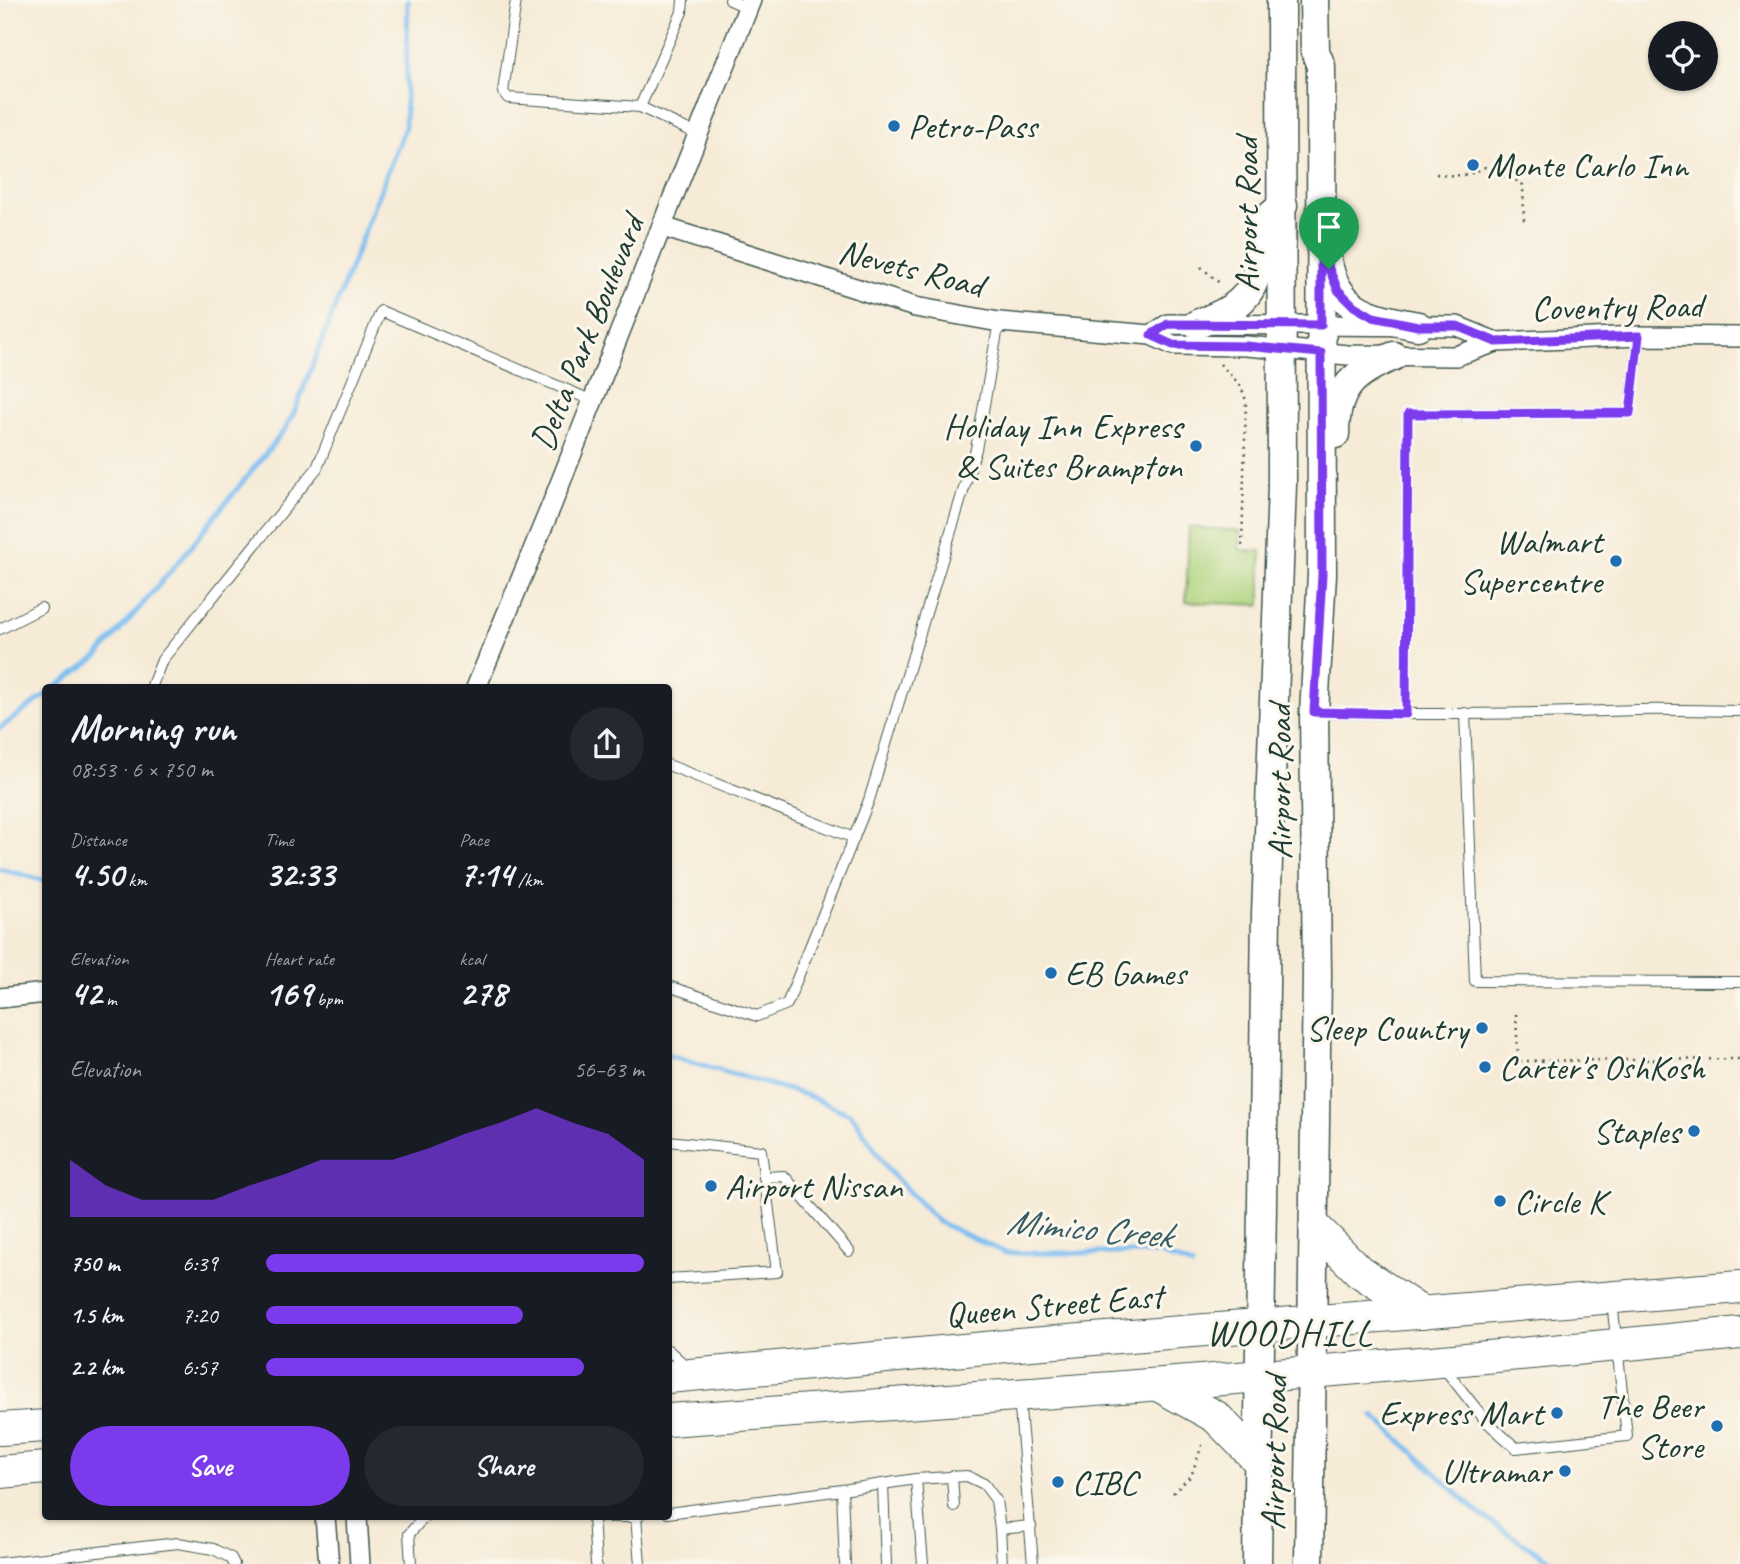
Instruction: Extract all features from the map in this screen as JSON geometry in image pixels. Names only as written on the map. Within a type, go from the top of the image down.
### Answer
[{"type":"main road","name":"Airport Road","points":[[1257,1564],[1266,901],[1282,485],[1281,0]]},
{"type":"main road","name":"Airport Road","points":[[1308,1564],[1314,1322],[1317,975],[1314,712],[1322,575],[1321,66],[1315,51],[1314,0]]},
{"type":"main road","points":[[1197,324],[1223,315],[1249,293],[1260,260],[1261,224],[1283,205]]},
{"type":"main road","points":[[1321,227],[1329,269],[1338,290],[1354,306],[1373,317],[1418,326]]},
{"type":"main road","points":[[1322,478],[1335,456],[1338,401],[1347,386],[1363,370],[1394,356]]},
{"type":"main road","points":[[1315,1227],[1359,1271],[1422,1313]]},
{"type":"main road","name":"Queen Street East","points":[[682,1376],[1740,1287]]},
{"type":"main road","points":[[672,1420],[1158,1385],[1740,1333]]},
{"type":"main road","points":[[672,1391],[682,1390],[682,1376]]},
{"type":"main road","points":[[1158,1385],[1216,1417],[1259,1461]]},
{"type":"main road","points":[[0,1429],[42,1426]]},
{"type":"main road","points":[[0,1472],[42,1468]]},
{"type":"street","name":"Delta Park Boulevard","points":[[479,684],[750,4]]},
{"type":"street","name":"Nevets Road","points":[[663,227],[915,307],[999,322],[1151,335],[1173,345],[1282,337]]},
{"type":"street","name":"Nevets Road","points":[[1151,335],[1168,324],[1197,324],[1282,337]]},
{"type":"street","name":"Coventry Road","points":[[1282,337],[1321,325],[1457,326],[1496,342]]},
{"type":"street","name":"Coventry Road","points":[[1282,337],[1321,353],[1394,356],[1456,356],[1496,342],[1639,336],[1740,337]]},
{"type":"street","points":[[0,998],[42,993]]},
{"type":"street","points":[[325,1520],[329,1564]]},
{"type":"street","points":[[357,1520],[360,1564]]},
{"type":"lane","points":[[516,0],[503,92],[508,98],[640,107],[699,135]]},
{"type":"lane","points":[[640,107],[682,12],[684,0]]},
{"type":"lane","points":[[730,0],[750,4]]},
{"type":"lane","points":[[153,684],[162,660],[317,468],[381,311],[593,401]]},
{"type":"lane","points":[[672,987],[757,1016],[787,1004],[869,800],[976,449],[999,322]]},
{"type":"lane","points":[[1406,714],[1408,414],[1630,413],[1639,336]]},
{"type":"lane","points":[[0,629],[41,608]]},
{"type":"lane","points":[[1314,712],[1406,714],[1740,711]]},
{"type":"lane","points":[[1465,713],[1475,981],[1740,982]]},
{"type":"lane","points":[[672,767],[854,838]]},
{"type":"lane","points":[[672,1141],[761,1151],[777,1272],[672,1279]]},
{"type":"lane","points":[[764,1177],[784,1177],[849,1251]]},
{"type":"lane","points":[[1438,1361],[1486,1421],[1516,1448],[1627,1436],[1611,1297]]},
{"type":"lane","points":[[672,1357],[682,1376]]},
{"type":"lane","points":[[1019,1396],[1033,1564]]},
{"type":"lane","points":[[952,1476],[954,1506]]},
{"type":"lane","points":[[672,1512],[883,1483],[967,1476],[984,1484],[996,1500],[1002,1564]]},
{"type":"lane","points":[[916,1479],[923,1564]]},
{"type":"lane","points":[[883,1483],[886,1564]]},
{"type":"lane","points":[[842,1490],[845,1564]]},
{"type":"lane","points":[[411,1564],[409,1534],[421,1520]]},
{"type":"lane","points":[[594,1520],[596,1564]]},
{"type":"lane","points":[[637,1520],[640,1564]]},
{"type":"lane","points":[[1000,1529],[1031,1526]]},
{"type":"lane","points":[[0,1563],[178,1543],[213,1549],[231,1558],[234,1564]]},
{"type":"path","points":[[1436,174],[1457,177],[1475,173],[1485,167],[1493,173],[1515,180],[1522,185],[1524,221]]},
{"type":"path","points":[[1200,267],[1231,293]]},
{"type":"path","points":[[1214,358],[1241,386],[1245,394],[1242,547]]},
{"type":"path","points":[[1516,1014],[1518,1061],[1740,1059]]},
{"type":"path","points":[[1173,1493],[1191,1476],[1204,1439]]},
{"type":"green space","points":[[1189,527],[1240,531],[1239,550],[1261,551],[1261,605],[1186,602]]},
{"type":"waterway","points":[[60,684],[98,656],[175,566],[286,428],[294,413],[405,127],[408,0]]},
{"type":"waterway","points":[[0,728],[42,698]]},
{"type":"waterway","name":"Mimico Creek","points":[[0,869],[42,880]]},
{"type":"waterway","name":"Mimico Creek","points":[[672,1056],[806,1095],[852,1115],[889,1171],[938,1222],[1006,1253],[1158,1253],[1192,1266]]},
{"type":"waterway","name":"Mimico Creek","points":[[1374,1416],[1482,1516],[1556,1564]]},
{"type":"place","name":"Petro-Pass","points":[[894,126]]},
{"type":"place","name":"Monte Carlo Inn","points":[[1473,165]]},
{"type":"place","name":"Holiday Inn Express & Suites Brampton","points":[[1196,446]]},
{"type":"place","name":"Walmart Supercentre","points":[[1616,561]]},
{"type":"place","name":"EB Games","points":[[1051,973]]},
{"type":"place","name":"Sleep Country","points":[[1482,1028]]},
{"type":"place","name":"Carter's OshKosh","points":[[1485,1067]]},
{"type":"place","name":"Staples","points":[[1694,1131]]},
{"type":"place","name":"Airport Nissan","points":[[711,1186]]},
{"type":"place","name":"Circle K","points":[[1500,1201]]},
{"type":"place","name":"Express Mart","points":[[1557,1413]]},
{"type":"place","name":"The Beer Store","points":[[1717,1426]]},
{"type":"place","name":"Ultramar","points":[[1565,1471]]},
{"type":"place","name":"CIBC","points":[[1058,1482]]},
{"type":"district","name":"WOODHILL","points":[[1290,1332]]},
{"type":"route","points":[[1321,227],[1329,269],[1338,290],[1354,306],[1373,317],[1418,326],[1457,326],[1496,342],[1639,336],[1630,413],[1408,414],[1406,714],[1314,712],[1322,575],[1321,353],[1246,346],[1173,345],[1151,335],[1168,324],[1321,325],[1321,227]]}]
